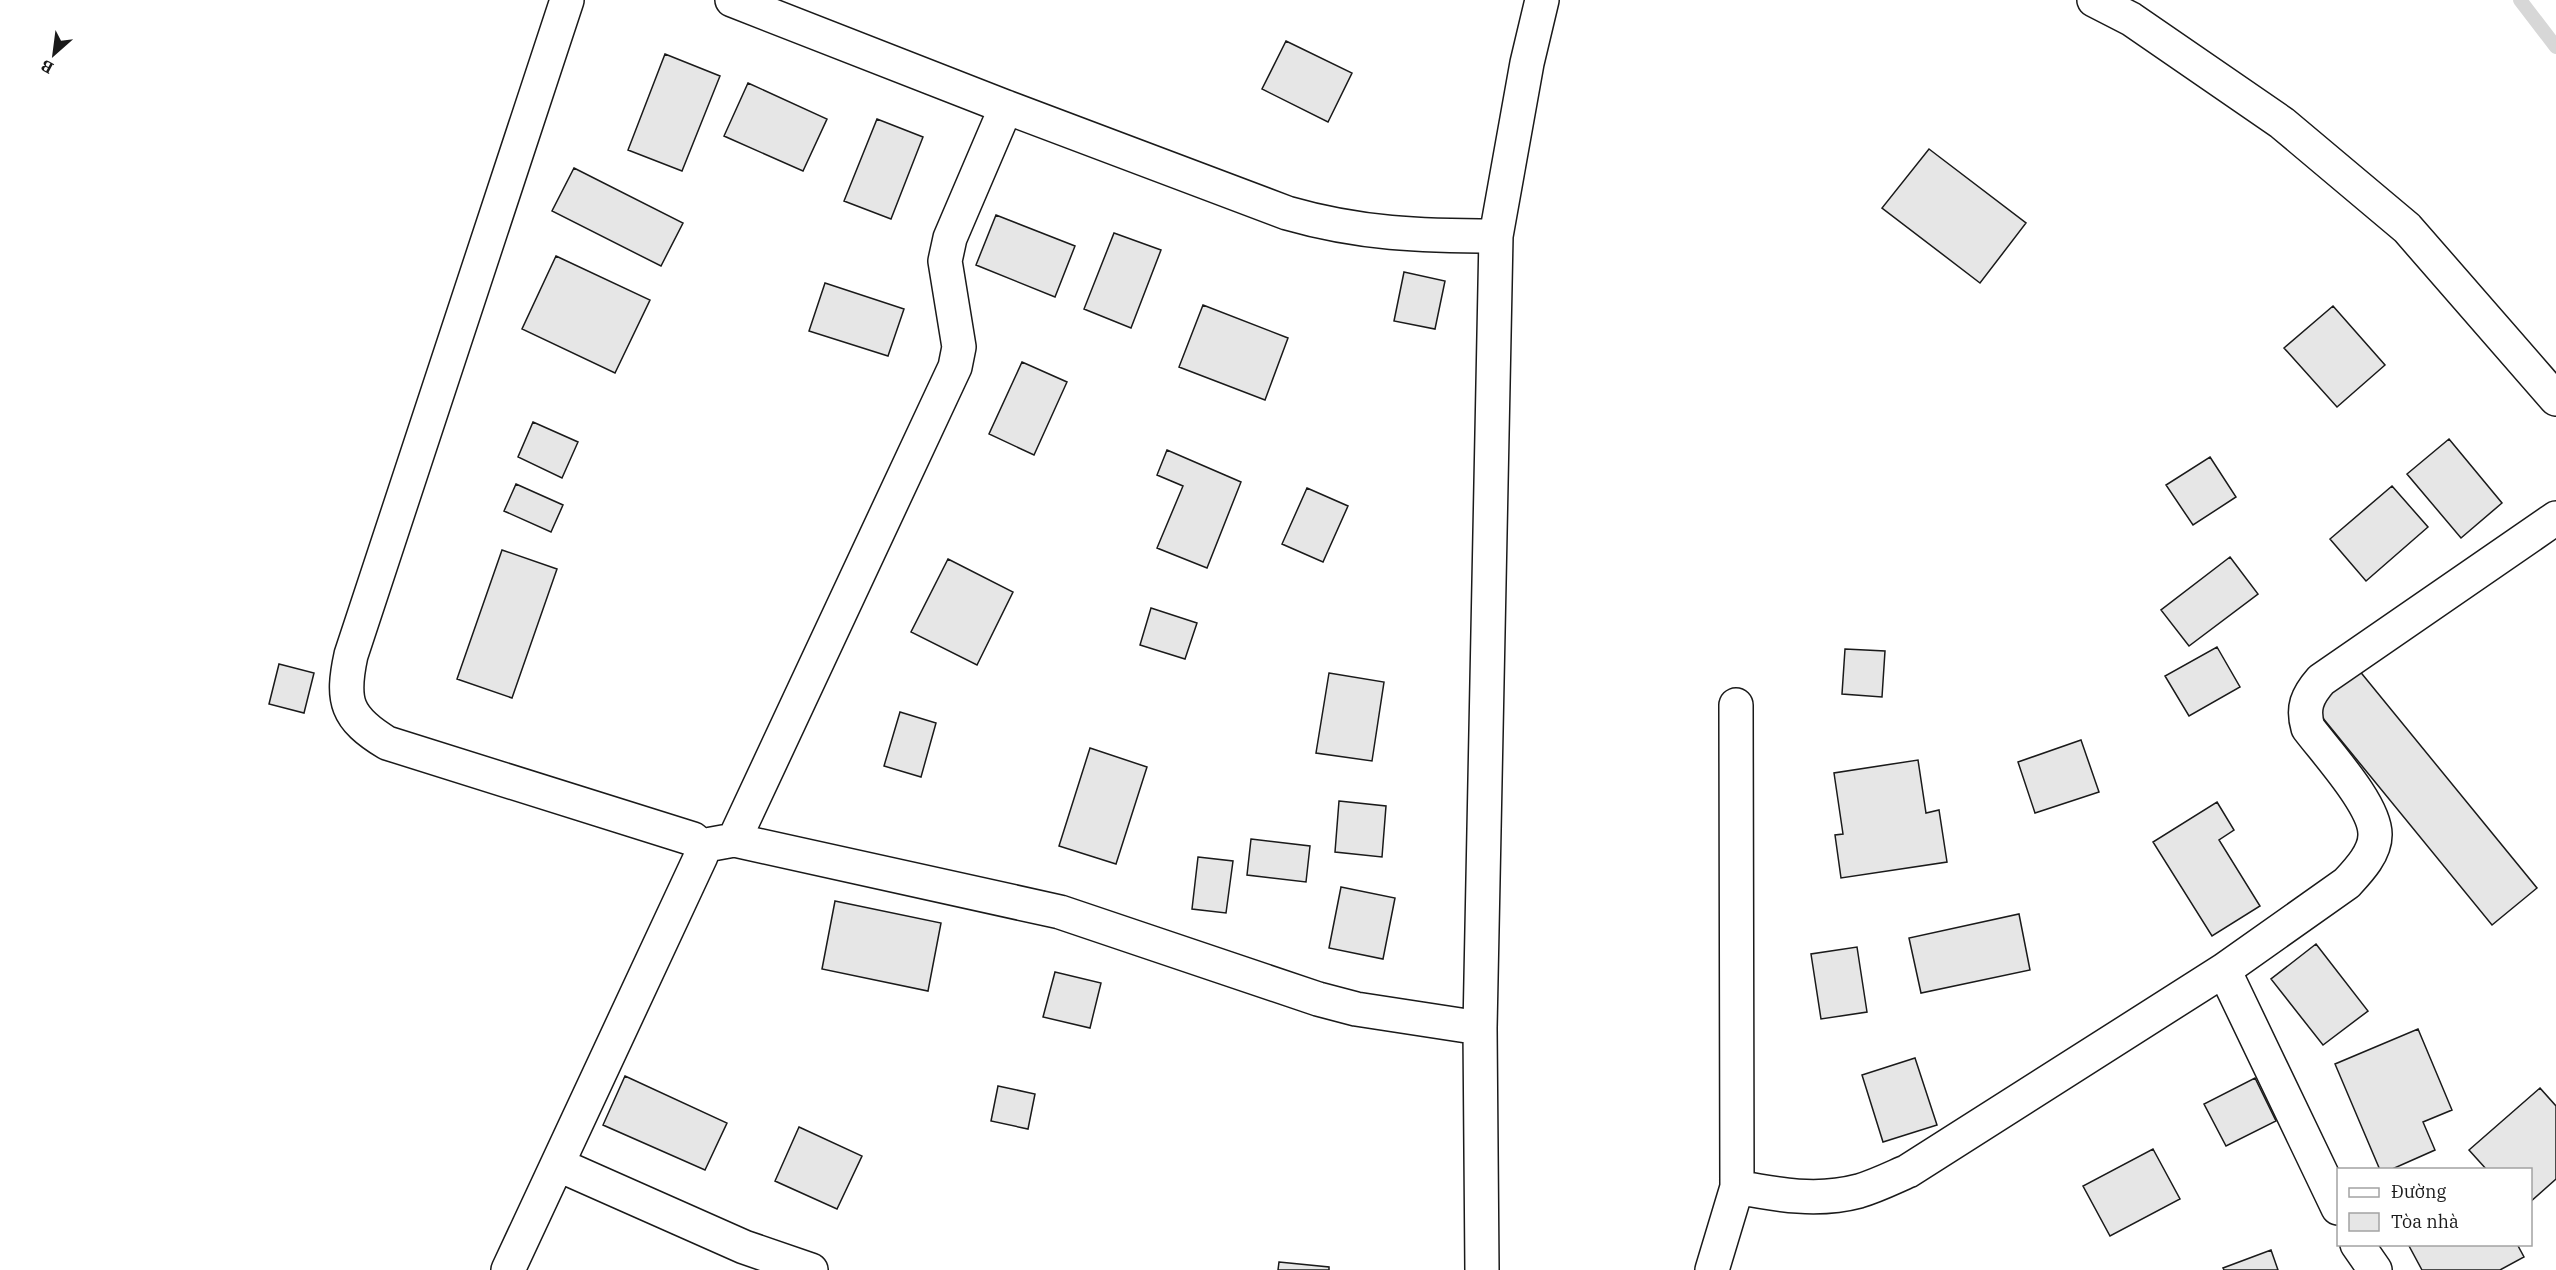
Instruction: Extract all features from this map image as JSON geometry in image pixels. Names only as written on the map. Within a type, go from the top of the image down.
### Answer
[{"type":"street","points":[[508,1270],[559,1165],[701,856],[701,846],[693,839],[387,743],[364,729],[349,707],[345,681],[351,655],[567,0]]},
{"type":"street","points":[[732,0],[1287,213],[1329,225],[1410,236],[1496,237]]},
{"type":"street","points":[[1482,1270],[1480,1028],[1496,237],[1527,63],[1542,0]]},
{"type":"street","points":[[2094,0],[2131,19],[2282,123],[2407,228],[2556,399]]},
{"type":"street","points":[[734,840],[955,367],[959,347],[945,261],[950,237],[1006,107]]},
{"type":"street","points":[[1737,1187],[1778,1195],[1821,1197],[1860,1190],[1908,1172],[2224,970],[2347,882],[2369,855],[2376,836],[2373,821],[2364,802],[2308,728],[2304,715],[2311,692],[2321,680],[2556,518]]},
{"type":"street","points":[[1712,1270],[1737,1187],[1736,705]]},
{"type":"street","points":[[701,846],[734,840],[1059,912],[1328,1002],[1356,1009],[1480,1028]]},
{"type":"street","points":[[2224,970],[2337,1206]]},
{"type":"street","points":[[559,1165],[744,1247],[811,1270]]},
{"type":"street","points":[[2358,1246],[2374,1270]]},
{"type":"building","points":[[1286,41],[1352,73],[1328,122],[1262,89]]},
{"type":"building","points":[[665,54],[720,76],[682,171],[628,150]]},
{"type":"building","points":[[748,83],[827,119],[803,171],[724,136]]},
{"type":"building","points":[[877,119],[923,137],[891,219],[844,201]]},
{"type":"building","points":[[1929,149],[2026,223],[1980,283],[1882,208]]},
{"type":"building","points":[[574,168],[683,223],[661,266],[552,211]]},
{"type":"building","points":[[996,215],[1075,246],[1055,297],[976,265]]},
{"type":"building","points":[[1114,233],[1161,250],[1131,328],[1084,309]]},
{"type":"building","points":[[556,256],[650,300],[615,373],[522,329]]},
{"type":"building","points":[[1404,272],[1445,281],[1435,329],[1394,321]]},
{"type":"building","points":[[825,283],[904,309],[888,356],[809,331]]},
{"type":"building","points":[[1203,305],[1288,338],[1265,400],[1179,367]]},
{"type":"building","points":[[2333,306],[2385,365],[2337,407],[2284,348]]},
{"type":"building","points":[[1022,362],[1067,382],[1034,455],[989,434]]},
{"type":"building","points":[[533,422],[578,442],[562,478],[518,457]]},
{"type":"building","points":[[2449,439],[2502,503],[2461,538],[2407,474]]},
{"type":"building","points":[[1167,450],[1241,482],[1207,568],[1157,548],[1183,486],[1157,475]]},
{"type":"building","points":[[2210,457],[2236,497],[2193,525],[2166,485]]},
{"type":"building","points":[[516,484],[563,505],[551,532],[504,511]]},
{"type":"building","points":[[2392,486],[2428,527],[2366,581],[2330,539]]},
{"type":"building","points":[[1307,488],[1348,506],[1323,562],[1282,544]]},
{"type":"building","points":[[502,550],[557,569],[512,698],[457,679]]},
{"type":"building","points":[[2230,557],[2258,594],[2189,646],[2161,610]]},
{"type":"building","points":[[948,559],[1013,592],[977,665],[911,632]]},
{"type":"building","points":[[1151,608],[1197,623],[1185,659],[1140,645]]},
{"type":"building","points":[[2217,647],[2240,687],[2189,716],[2165,676]]},
{"type":"building","points":[[1845,649],[1885,651],[1882,697],[1842,694]]},
{"type":"building","points":[[279,664],[314,673],[304,713],[269,704]]},
{"type":"building","points":[[2358,669],[2537,888],[2492,925],[2313,706]]},
{"type":"building","points":[[1329,673],[1384,682],[1372,761],[1316,753]]},
{"type":"building","points":[[900,712],[936,723],[921,777],[884,766]]},
{"type":"building","points":[[2081,740],[2099,792],[2035,813],[2018,762]]},
{"type":"building","points":[[1090,748],[1147,767],[1116,864],[1059,846]]},
{"type":"building","points":[[1918,760],[1926,813],[1939,810],[1947,862],[1841,878],[1835,835],[1843,834],[1834,773]]},
{"type":"building","points":[[1339,801],[1386,806],[1382,857],[1335,852]]},
{"type":"building","points":[[2217,802],[2234,830],[2219,840],[2260,906],[2212,936],[2153,842]]},
{"type":"building","points":[[1251,839],[1310,846],[1306,882],[1247,875]]},
{"type":"building","points":[[1198,857],[1233,861],[1226,913],[1192,909]]},
{"type":"building","points":[[1341,887],[1395,898],[1383,959],[1329,948]]},
{"type":"building","points":[[835,901],[941,923],[928,991],[822,969]]},
{"type":"building","points":[[2019,914],[2030,970],[1921,993],[1909,938]]},
{"type":"building","points":[[2316,944],[2368,1011],[2323,1045],[2271,979]]},
{"type":"building","points":[[1857,947],[1867,1012],[1821,1019],[1811,954]]},
{"type":"building","points":[[1055,972],[1101,983],[1090,1028],[1043,1017]]},
{"type":"building","points":[[2418,1029],[2452,1110],[2423,1122],[2435,1150],[2394,1168],[2379,1168],[2335,1064]]},
{"type":"building","points":[[1915,1058],[1937,1125],[1883,1142],[1862,1075]]},
{"type":"building","points":[[625,1076],[727,1123],[705,1170],[603,1125]]},
{"type":"building","points":[[2255,1078],[2276,1121],[2226,1146],[2204,1104]]},
{"type":"building","points":[[998,1086],[1035,1094],[1028,1129],[991,1121]]},
{"type":"building","points":[[2540,1088],[2556,1106],[2556,1179],[2532,1200],[2532,1168],[2485,1168],[2469,1150]]},
{"type":"building","points":[[799,1127],[862,1156],[837,1209],[775,1181]]},
{"type":"building","points":[[2153,1149],[2180,1199],[2110,1236],[2083,1186]]},
{"type":"building","points":[[2409,1246],[2518,1246],[2524,1257],[2500,1270],[2422,1270]]},
{"type":"building","points":[[2271,1250],[2278,1270],[2224,1270],[2223,1268]]},
{"type":"building","points":[[1279,1262],[1329,1267],[1329,1270],[1278,1270]]},
{"type":"waterway","points":[[2520,0],[2556,47]]}]
